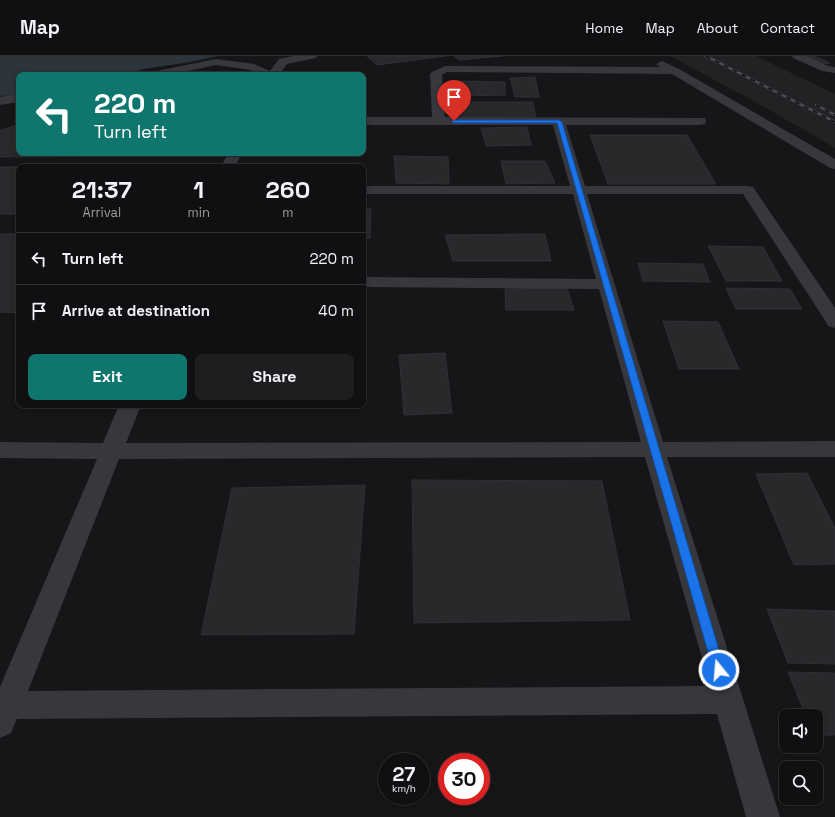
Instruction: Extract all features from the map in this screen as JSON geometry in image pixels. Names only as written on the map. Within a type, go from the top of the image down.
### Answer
[{"type":"street","points":[[274,72],[283,61],[312,56]]},
{"type":"street","points":[[797,56],[826,69],[835,70]]},
{"type":"street","points":[[654,60],[835,165]]},
{"type":"street","points":[[167,72],[216,62],[254,68],[264,72]]},
{"type":"street","points":[[439,121],[436,74],[445,69],[675,71]]},
{"type":"street","points":[[0,101],[16,98]]},
{"type":"street","points":[[366,121],[700,121]]},
{"type":"street","points":[[559,122],[654,450],[763,817]]},
{"type":"street","points":[[366,190],[748,190],[835,322]]},
{"type":"street","points":[[366,282],[606,284]]},
{"type":"street","points":[[129,408],[4,714],[728,700]]},
{"type":"street","points":[[0,450],[835,449]]},
{"type":"shaded area","points":[[0,56],[218,56],[133,72],[16,72],[16,95],[0,96]]},
{"type":"shaded area","points":[[670,56],[756,56],[835,94],[835,148],[759,104]]},
{"type":"building","points":[[367,56],[446,56],[377,65]]},
{"type":"building","points":[[454,56],[503,56],[459,60]]},
{"type":"building","points":[[803,56],[814,56],[830,63],[822,64]]},
{"type":"building","points":[[535,77],[539,97],[515,97],[510,78]]},
{"type":"building","points":[[459,81],[505,82],[505,95],[460,96]]},
{"type":"building","points":[[458,102],[533,102],[536,119],[462,118]]},
{"type":"building","points":[[16,126],[16,156],[179,156],[0,157],[0,130]]},
{"type":"building","points":[[527,127],[531,145],[486,146],[481,128]]},
{"type":"building","points":[[590,135],[687,135],[716,184],[608,184]]},
{"type":"building","points":[[394,156],[448,157],[449,184],[396,183]]},
{"type":"building","points":[[501,161],[545,161],[555,183],[506,184]]},
{"type":"building","points":[[0,167],[16,167],[16,214],[0,214]]},
{"type":"building","points":[[366,209],[371,209],[370,238],[366,238]]},
{"type":"building","points":[[0,234],[16,234],[16,313],[0,312]]},
{"type":"building","points":[[545,234],[551,261],[453,261],[445,235]]},
{"type":"building","points":[[708,246],[763,247],[782,281],[726,281]]},
{"type":"building","points":[[638,263],[703,264],[710,282],[643,281]]},
{"type":"building","points":[[567,288],[574,310],[506,310],[505,289]]},
{"type":"building","points":[[726,288],[790,289],[802,309],[736,309]]},
{"type":"building","points":[[663,321],[718,322],[739,369],[679,369]]},
{"type":"building","points":[[445,353],[452,413],[404,415],[399,355]]},
{"type":"building","points":[[807,473],[835,528],[835,564],[794,565],[756,474]]},
{"type":"building","points":[[412,480],[602,481],[630,620],[414,623]]},
{"type":"building","points":[[365,485],[354,634],[201,635],[232,488]]},
{"type":"building","points":[[767,609],[835,611],[835,664],[788,663]]},
{"type":"building","points":[[788,672],[835,673],[835,735],[823,735],[823,709],[803,709]]},
{"type":"railway","points":[[706,56],[835,122]]},
{"type":"railway","points":[[816,105],[835,115]]},
{"type":"route","points":[[454,121],[559,122],[649,435],[719,670]]}]
